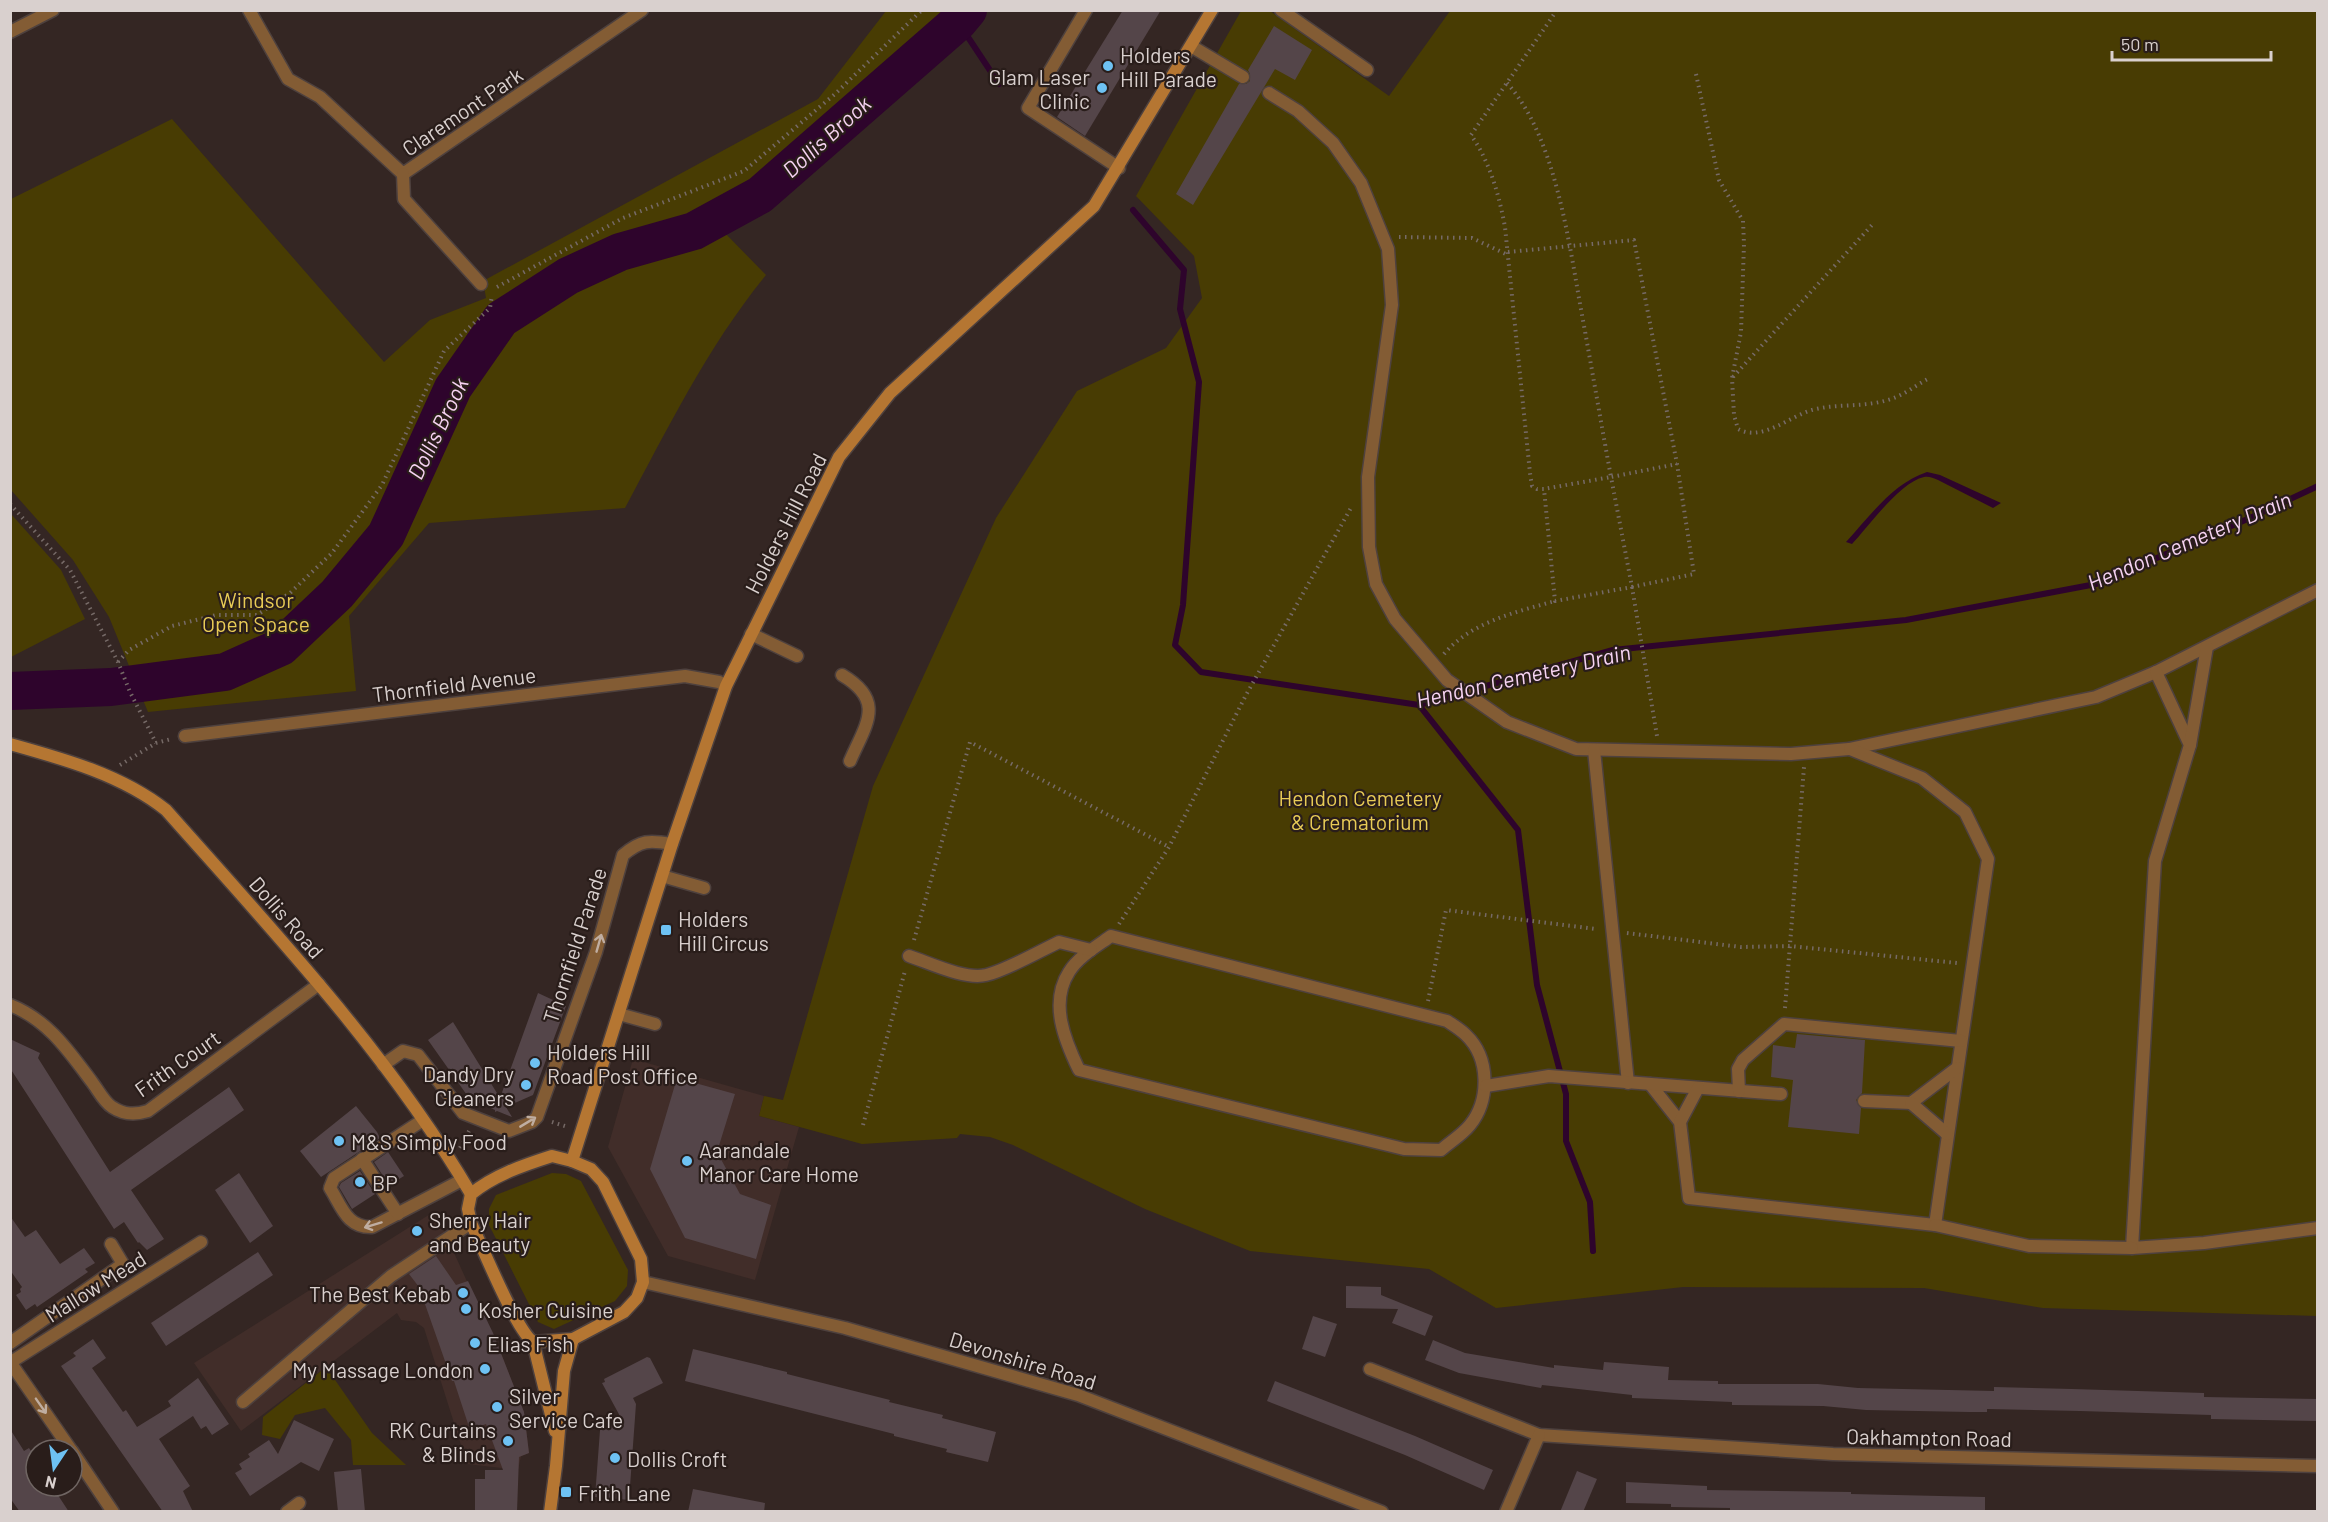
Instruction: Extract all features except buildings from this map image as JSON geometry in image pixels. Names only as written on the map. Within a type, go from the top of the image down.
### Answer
[{"type":"main road","name":"Holders Hill Road","points":[[572,1161],[672,844],[726,686],[839,457],[890,393],[1094,206],[1119,168],[1212,10]]},
{"type":"main road","name":"Dollis Road","points":[[10,744],[108,776],[150,796],[166,810],[319,984],[423,1120],[471,1194]]},
{"type":"main road","points":[[533,1342],[573,1339],[624,1312],[637,1298],[643,1282],[641,1259],[603,1182],[591,1169],[552,1156],[483,1184],[471,1194],[468,1209],[471,1223],[518,1322],[533,1342],[558,1441]]},
{"type":"main road","points":[[550,1512],[564,1371],[573,1339]]},
{"type":"street","points":[[10,32],[53,10]]},
{"type":"street","name":"Claremont Park","points":[[249,10],[288,79],[320,97],[403,174],[642,10]]},
{"type":"street","points":[[1086,10],[1028,108],[1119,168]]},
{"type":"street","points":[[1281,10],[1367,70]]},
{"type":"street","points":[[1191,46],[1244,77]]},
{"type":"street","points":[[1269,93],[1298,111],[1333,143],[1361,183],[1388,249],[1392,305],[1368,477],[1369,547],[1376,584],[1395,619],[1447,680],[1507,722],[1576,749],[1791,754],[1849,749],[2096,697],[2157,672],[2318,590]]},
{"type":"street","points":[[403,174],[404,199],[481,284]]},
{"type":"street","points":[[751,634],[797,656]]},
{"type":"street","points":[[2132,1248],[2155,861],[2190,745],[2207,647]]},
{"type":"street","points":[[2157,672],[2190,745]]},
{"type":"street","points":[[842,675],[864,691],[869,701],[864,728],[850,761]]},
{"type":"street","name":"Thornfield Avenue","points":[[185,736],[685,676],[719,682],[726,686]]},
{"type":"street","points":[[1849,749],[1922,778],[1965,812],[1988,859],[1935,1225]]},
{"type":"street","points":[[1594,750],[1628,1083]]},
{"type":"street","name":"Thornfield Parade","points":[[537,1117],[596,952],[624,855],[634,846],[650,840],[672,844]]},
{"type":"street","points":[[662,876],[704,888]]},
{"type":"street","points":[[1111,936],[1447,1020],[1467,1036],[1481,1060],[1486,1086],[1480,1107],[1469,1126],[1441,1150],[1404,1149],[1079,1070],[1063,1037],[1060,1013],[1061,991],[1069,972],[1091,950],[1111,936]]},
{"type":"street","points":[[909,956],[960,974],[980,976],[994,972],[1059,942],[1091,950]]},
{"type":"street","name":"Frith Court","points":[[10,1005],[34,1017],[62,1042],[110,1106],[128,1114],[138,1114],[148,1110],[319,984]]},
{"type":"street","points":[[619,1014],[655,1024]]},
{"type":"street","points":[[1739,1091],[1738,1069],[1743,1060],[1784,1024],[1961,1041]]},
{"type":"street","points":[[383,1065],[404,1051],[418,1055],[463,1113],[509,1131],[532,1122],[537,1117]]},
{"type":"street","points":[[1911,1104],[1957,1068]]},
{"type":"street","points":[[1486,1086],[1549,1076],[1781,1094]]},
{"type":"street","points":[[1650,1084],[1680,1122],[1689,1198],[1935,1225],[2029,1246],[2132,1248],[2204,1243],[2318,1228]]},
{"type":"street","points":[[1680,1122],[1698,1088]]},
{"type":"street","points":[[1864,1101],[1911,1104],[1947,1134]]},
{"type":"street","points":[[423,1120],[334,1178],[330,1188],[351,1223],[360,1228],[372,1227],[462,1180]]},
{"type":"street","points":[[362,1159],[398,1214]]},
{"type":"street","points":[[243,1402],[391,1276],[471,1223]]},
{"type":"street","name":"Mallow Mead","points":[[10,1362],[201,1242]]},
{"type":"street","points":[[10,1342],[123,1263],[111,1244]]},
{"type":"street","name":"Devonshire Road","points":[[643,1282],[845,1328],[1078,1395],[1382,1512]]},
{"type":"street","points":[[10,1362],[63,1438]]},
{"type":"street","name":"Oakhampton Road","points":[[1370,1369],[1539,1435],[1833,1454],[2318,1466]]},
{"type":"street","points":[[1506,1512],[1539,1435]]},
{"type":"street","points":[[84,1468],[114,1512]]},
{"type":"street","points":[[287,1512],[299,1503]]},
{"type":"path","points":[[118,662],[129,650],[172,626],[216,615],[257,615],[290,593],[332,553],[382,485],[444,351],[490,308],[493,289],[623,218],[744,171],[835,94],[922,10]]},
{"type":"path","points":[[1557,10],[1471,135],[1491,173],[1500,200],[1508,254],[1532,486],[1544,489],[1677,464]]},
{"type":"path","points":[[1696,74],[1719,180],[1743,221],[1741,332],[1732,378],[1734,415],[1738,429],[1747,434],[1758,434],[1813,410],[1856,406],[1892,399],[1928,379]]},
{"type":"path","points":[[1507,83],[1518,95],[1546,156],[1570,246],[1632,586],[1659,752]]},
{"type":"path","points":[[1732,378],[1872,225]]},
{"type":"path","points":[[1382,237],[1472,238],[1508,254],[1634,240],[1677,464],[1694,574],[1555,601],[1500,616],[1452,645],[1434,665]]},
{"type":"path","points":[[1111,936],[1169,847],[1246,695],[1368,477]]},
{"type":"path","points":[[1544,489],[1555,601]]},
{"type":"path","points":[[10,504],[70,570],[118,662],[130,692],[156,743],[123,763]]},
{"type":"path","points":[[863,1125],[970,742],[1169,847]]},
{"type":"path","points":[[1784,1024],[1806,753]]},
{"type":"path","points":[[1425,1015],[1446,909],[1742,946],[1790,946],[1972,965]]},
{"type":"path","points":[[537,1117],[582,1131]]},
{"type":"path","points":[[447,1156],[459,1150],[476,1118]]},
{"type":"shaded area","points":[[1927,472],[1940,475],[2001,503],[1993,508],[1938,480],[1924,477],[1905,487],[1895,496],[1852,544],[1846,542],[1893,492],[1903,484]]},
{"type":"shaded area","points":[[633,1059],[764,1096],[759,1116],[799,1127],[755,1280],[668,1256],[608,1147]]},
{"type":"shaded area","points":[[435,1211],[493,1333],[524,1412],[529,1453],[521,1456],[518,1470],[467,1464],[424,1328],[416,1322],[401,1320],[397,1313],[241,1431],[194,1363]]},
{"type":"green space","name":"Windsor Open Space","points":[[886,11],[982,11],[941,57],[777,196],[721,229],[766,275],[707,359],[625,508],[429,523],[349,616],[356,691],[148,712],[109,617],[73,560],[11,490],[11,199],[172,119],[384,362],[430,320],[486,298],[483,281],[818,99]]},
{"type":"green space","name":"Hendon Cemetery & Crematorium","points":[[1241,11],[1270,11],[1389,96],[1450,11],[2317,11],[2317,1316],[2043,1308],[1924,1288],[1683,1287],[1496,1308],[1429,1269],[1250,1251],[1145,1209],[1013,1145],[990,1137],[960,1134],[957,1138],[862,1144],[759,1116],[764,1096],[783,1100],[873,786],[996,518],[1077,391],[1166,348],[1202,298],[1194,256],[1136,196]]},
{"type":"green space","points":[[11,514],[61,570],[85,619],[11,657]]},
{"type":"green space","points":[[552,1173],[566,1174],[581,1181],[628,1270],[627,1286],[615,1301],[554,1329],[538,1322],[489,1225],[489,1209],[496,1195]]},
{"type":"green space","points":[[326,1367],[372,1433],[406,1465],[353,1465],[351,1440],[325,1408],[295,1415],[280,1439],[262,1435],[263,1417]]},
{"type":"waterway","name":"Dollis Brook","points":[[10,691],[111,687],[225,672],[281,647],[337,594],[386,535],[453,388],[501,319],[568,276],[620,252],[694,231],[760,195],[958,22],[968,10]]},
{"type":"waterway","points":[[958,22],[999,84]]},
{"type":"waterway","name":"Hendon Cemetery Drain","points":[[1133,210],[1184,270],[1180,309],[1199,382],[1183,605],[1175,645],[1201,672],[1419,705],[1613,650],[1906,620],[2096,584],[2250,518],[2318,486]]},
{"type":"waterway","points":[[1419,705],[1518,830],[1537,985],[1566,1094],[1566,1141],[1590,1202],[1593,1251]]},
{"type":"place","name":"Holders Hill Parade","points":[[1108,66]]},
{"type":"place","name":"Glam Laser Clinic","points":[[1102,88]]},
{"type":"place","name":"Holders Hill Circus","points":[[666,930]]},
{"type":"place","name":"Holders Hill Road Post Office","points":[[535,1063]]},
{"type":"place","name":"Dandy Dry Cleaners","points":[[526,1085]]},
{"type":"place","name":"M&S Simply Food","points":[[339,1141]]},
{"type":"place","name":"Aarandale Manor Care Home","points":[[687,1161]]},
{"type":"place","name":"BP","points":[[360,1182]]},
{"type":"place","name":"Sherry Hair and Beauty","points":[[417,1231]]},
{"type":"place","name":"The Best Kebab","points":[[463,1293]]},
{"type":"place","name":"Kosher Cuisine","points":[[466,1309]]},
{"type":"place","name":"Elias Fish","points":[[475,1343]]},
{"type":"place","name":"My Massage London","points":[[485,1369]]},
{"type":"place","name":"Silver Service Cafe","points":[[497,1407]]},
{"type":"place","name":"RK Curtains & Blinds","points":[[508,1441]]},
{"type":"place","name":"Dollis Croft","points":[[615,1458]]},
{"type":"place","name":"Frith Lane","points":[[566,1492]]}]
